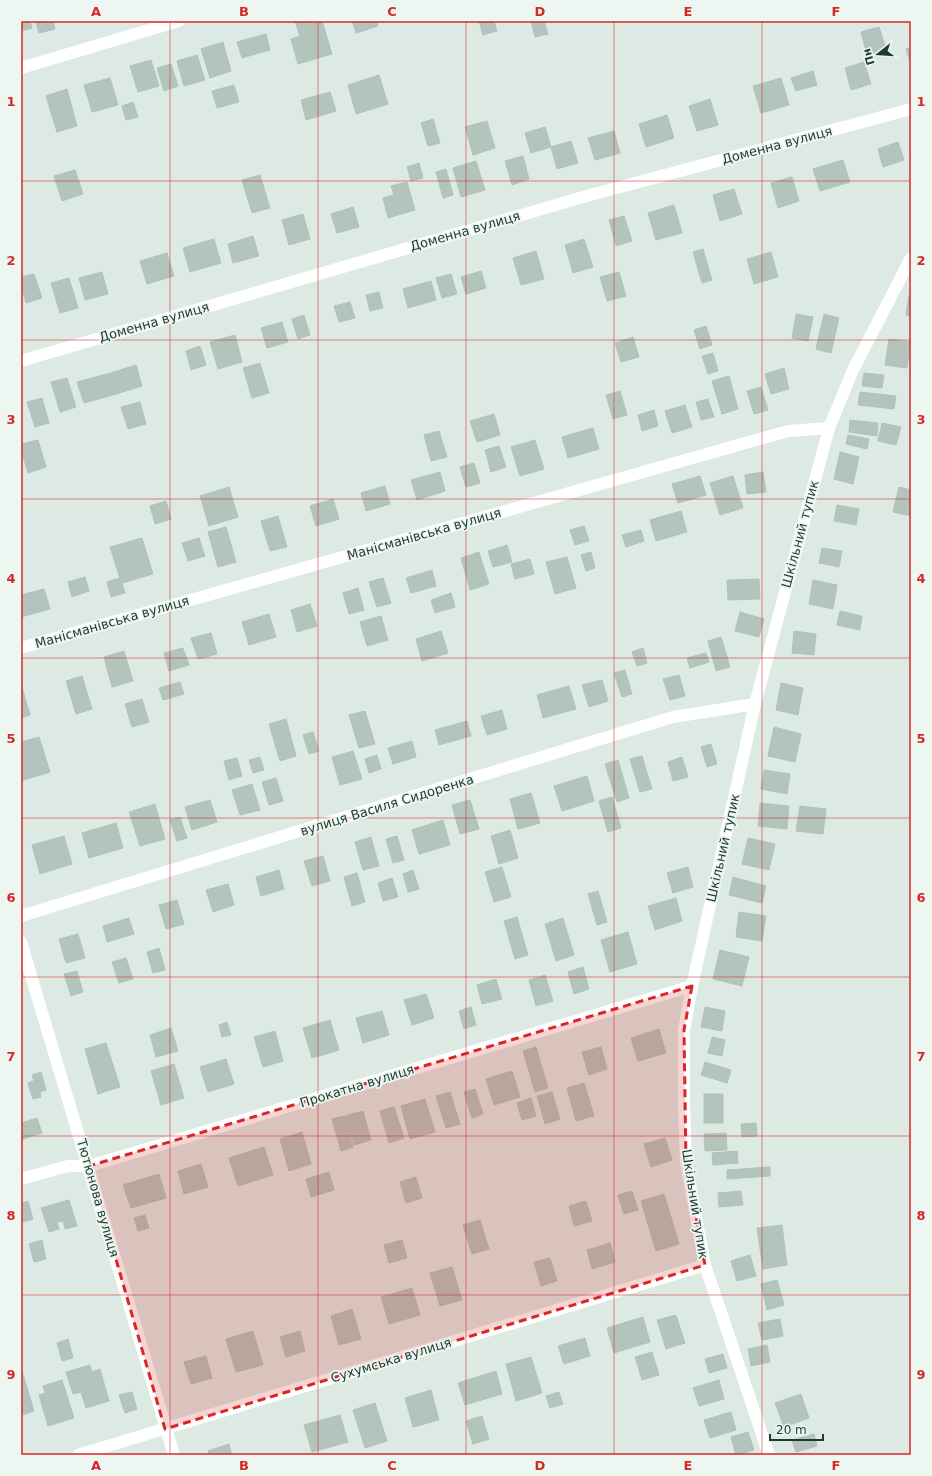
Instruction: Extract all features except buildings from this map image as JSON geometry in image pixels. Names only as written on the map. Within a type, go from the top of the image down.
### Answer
[{"type":"street","points":[[21,68],[179,21]]},
{"type":"street","name":"Доменна вулиця","points":[[21,361],[583,197],[911,109]]},
{"type":"street","name":"Шкільний тупик","points":[[769,1455],[705,1265],[686,1163],[684,1030],[692,986],[755,704],[829,428],[853,370],[911,258]]},
{"type":"street","name":"Манісманівська вулиця","points":[[21,648],[788,431],[829,428]]},
{"type":"street","name":"вулиця Василя Сидоренка","points":[[21,916],[673,717],[755,704]]},
{"type":"street","name":"Тютюнова вулиця","points":[[21,942],[174,1455]]},
{"type":"street","name":"Прокатна вулиця","points":[[21,1179],[68,1166],[89,1166],[692,986]]},
{"type":"street","name":"Сухумська вулиця","points":[[78,1455],[705,1265]]},
{"type":"highlighted area","points":[[692,986],[684,1030],[686,1163],[705,1265],[165,1429],[89,1166]]}]
